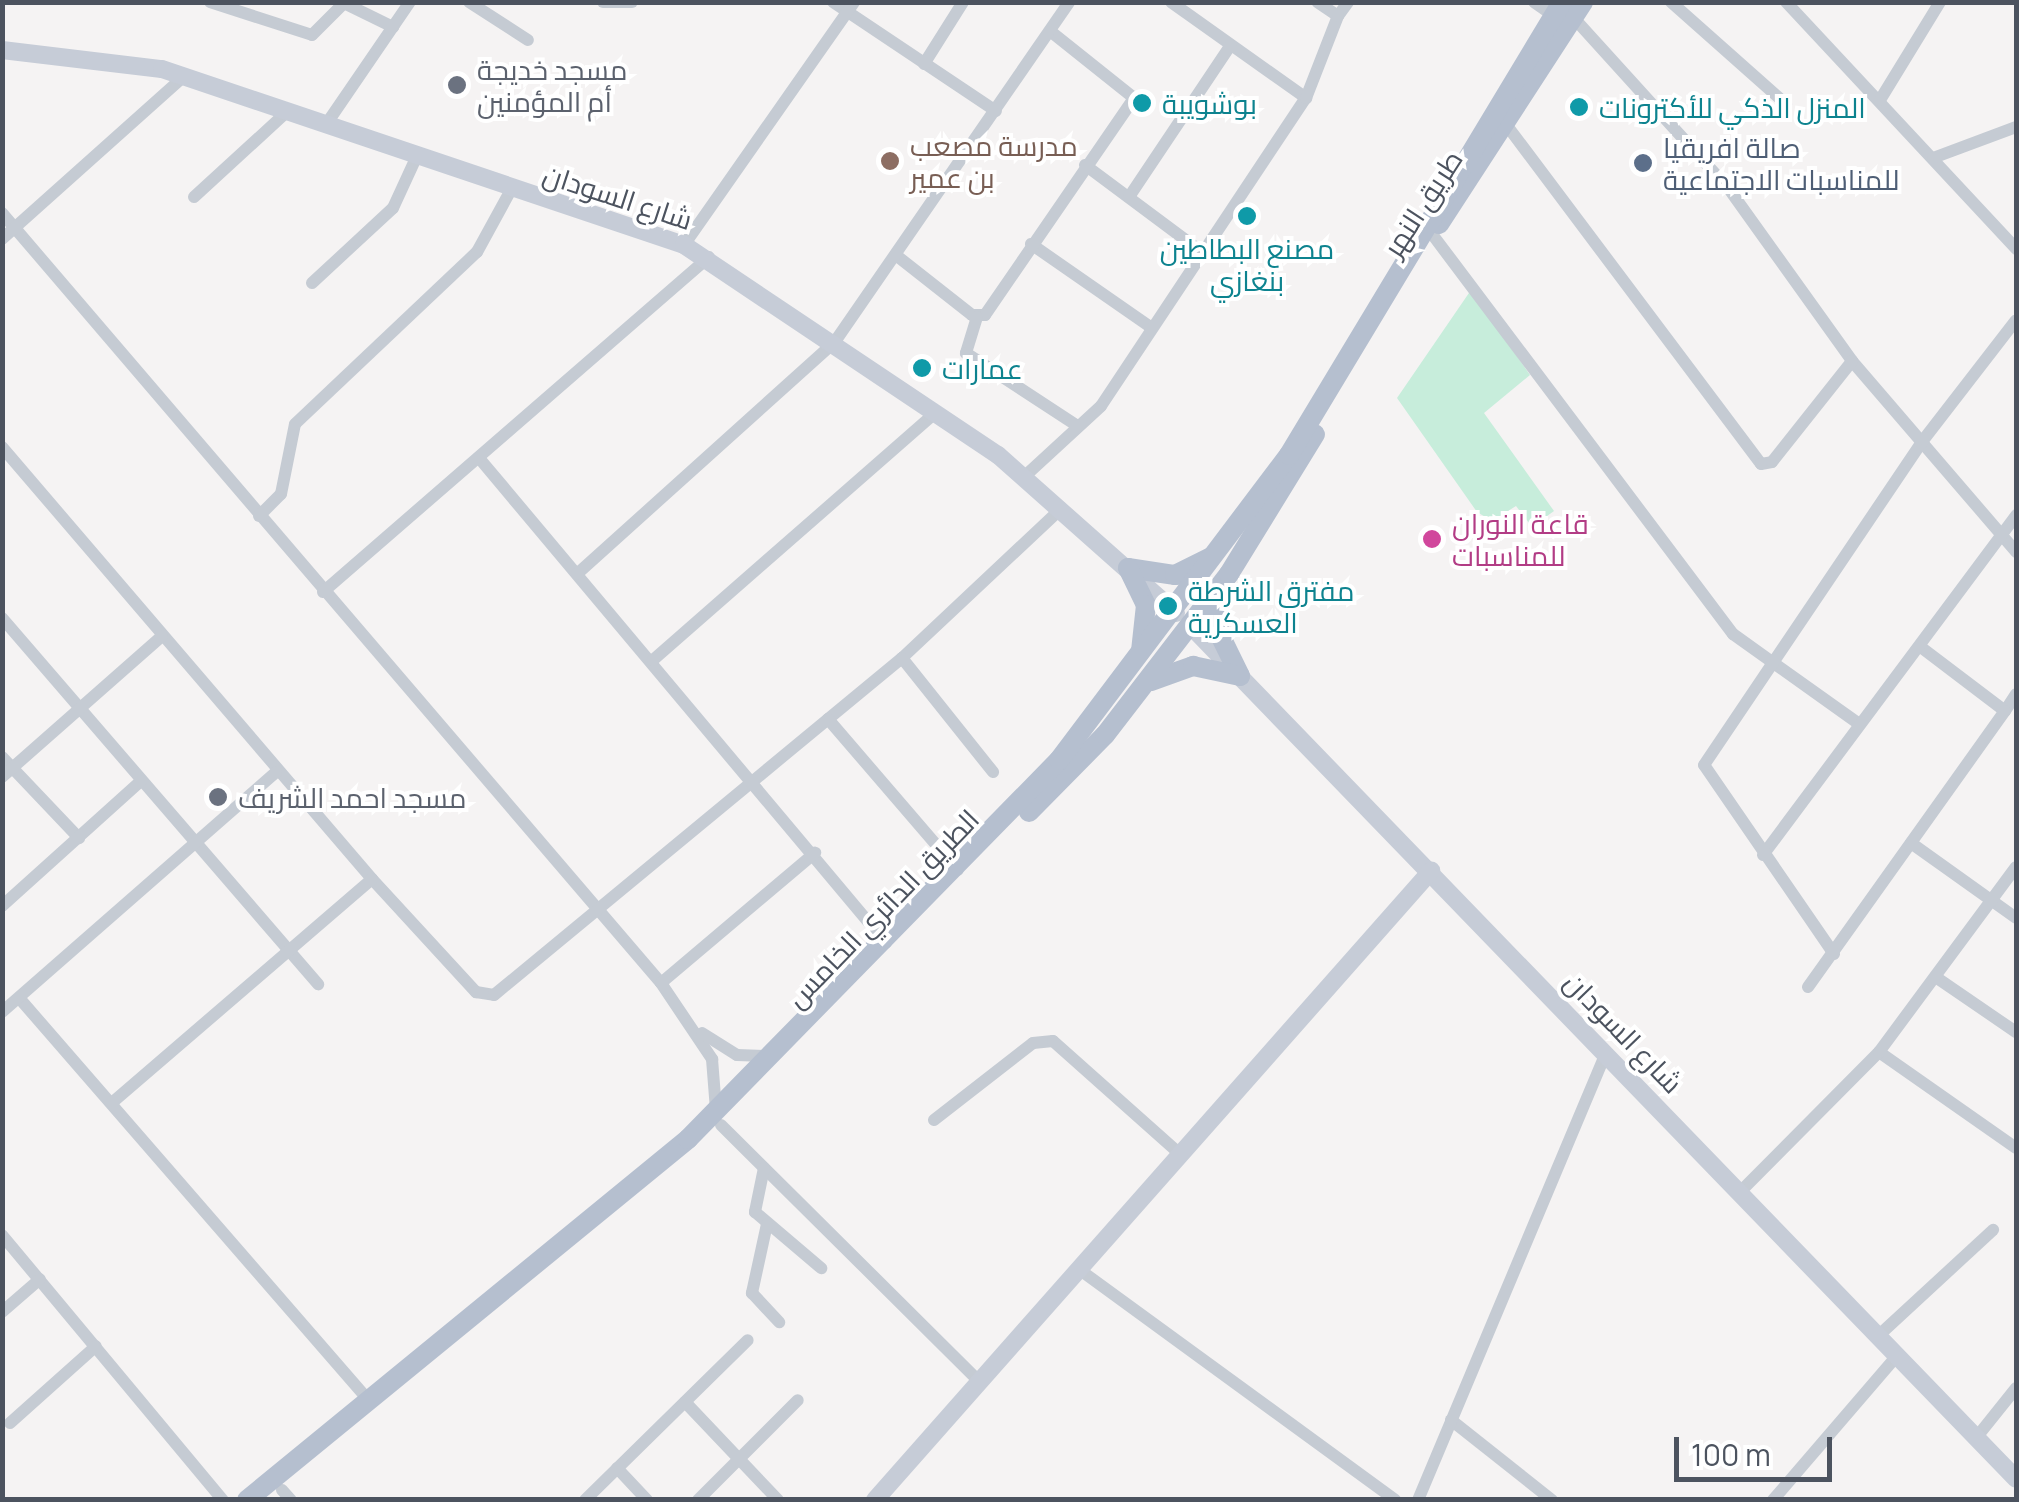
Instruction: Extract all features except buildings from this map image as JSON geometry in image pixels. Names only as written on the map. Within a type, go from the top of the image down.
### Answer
[{"type":"main road","name":"طريق النهر","points":[[1427,233],[1506,123],[1568,9]]},
{"type":"main road","name":"طريق النهر","points":[[1314,436],[1427,233],[1568,9]]},
{"type":"main road","name":"شارع السودان","points":[[2,50],[106,57],[184,76],[416,158],[684,245],[709,257],[1025,476],[1240,676],[2016,1479]]},
{"type":"main road","name":"الطريق الدائري الخامس","points":[[280,1496],[404,1385],[718,1120],[1085,758],[1183,619],[1225,546],[1427,233]]},
{"type":"main road","name":"الطريق الدائري الخامس","points":[[1183,619],[1229,574],[1314,436]]},
{"type":"main road","points":[[1128,568],[1175,576],[1225,546]]},
{"type":"main road","points":[[1128,568],[1147,616],[1140,675],[1194,666],[1240,676]]},
{"type":"main road","points":[[1229,574],[1218,631],[1240,676]]},
{"type":"main road","name":"الطريق الدائري الخامس","points":[[718,1120],[1140,675]]},
{"type":"main road","points":[[877,1499],[1431,871]]},
{"type":"main road","name":"الطريق الدائري الخامس","points":[[247,1500],[371,1403],[404,1385]]},
{"type":"street","points":[[210,2],[312,34],[343,3],[393,27]]},
{"type":"street","points":[[325,126],[410,2]]},
{"type":"street","points":[[469,2],[528,40]]},
{"type":"street","points":[[603,2],[632,2]]},
{"type":"street","points":[[833,2],[851,8],[924,64],[996,111]]},
{"type":"street","points":[[924,64],[963,2]]},
{"type":"street","points":[[577,574],[834,343],[1069,2]]},
{"type":"street","points":[[1317,2],[1338,16]]},
{"type":"street","points":[[1025,476],[1100,406],[1306,98],[1338,16],[1348,2]]},
{"type":"street","points":[[1534,2],[1568,9],[1729,189],[1852,361],[2016,552]]},
{"type":"street","points":[[1671,2],[1786,104]]},
{"type":"street","points":[[1786,2],[2016,249]]},
{"type":"street","points":[[1880,100],[1940,2]]},
{"type":"street","points":[[1177,4],[1306,98]]},
{"type":"street","points":[[684,245],[851,8]]},
{"type":"street","points":[[1050,31],[1135,91],[977,318],[966,353],[1076,425]]},
{"type":"street","points":[[1129,197],[1230,46]]},
{"type":"street","points":[[2,239],[184,76]]},
{"type":"street","points":[[194,197],[288,111]]},
{"type":"street","points":[[1506,123],[1762,464],[1772,462],[1852,361]]},
{"type":"street","points":[[1933,158],[2016,127]]},
{"type":"street","points":[[312,283],[393,208],[416,158]]},
{"type":"street","points":[[1085,165],[1203,253]]},
{"type":"street","points":[[259,516],[281,494],[294,424],[476,252],[511,190]]},
{"type":"street","points":[[2,212],[700,1032],[716,1072],[718,1120],[981,1383]]},
{"type":"street","points":[[1427,233],[1712,607],[1769,663],[1858,724]]},
{"type":"street","points":[[1031,244],[1152,328]]},
{"type":"street","points":[[897,256],[977,318]]},
{"type":"street","points":[[323,592],[709,257]]},
{"type":"street","points":[[1834,954],[1704,770],[1769,663],[1921,443],[2016,320]]},
{"type":"street","points":[[653,660],[934,414]]},
{"type":"street","points":[[2,447],[276,772],[372,879],[484,994],[503,992],[600,914],[750,780],[902,658],[1062,508]]},
{"type":"street","points":[[479,458],[653,660],[888,944]]},
{"type":"street","points":[[1762,855],[1858,724],[1922,648],[2016,516]]},
{"type":"street","points":[[2,618],[318,984]]},
{"type":"street","points":[[8,773],[162,636]]},
{"type":"street","points":[[1922,648],[2004,710]]},
{"type":"street","points":[[902,658],[993,772]]},
{"type":"street","points":[[1808,987],[2016,694]]},
{"type":"street","points":[[828,719],[958,870]]},
{"type":"street","points":[[2,757],[8,773],[79,838]]},
{"type":"street","points":[[2,1012],[276,772]]},
{"type":"street","points":[[5,898],[142,781]]},
{"type":"street","points":[[1911,842],[2016,918]]},
{"type":"street","points":[[661,984],[815,853]]},
{"type":"street","points":[[1740,1193],[1880,1052],[2016,867]]},
{"type":"street","points":[[114,1100],[372,879]]},
{"type":"street","points":[[1937,978],[2016,1032]]},
{"type":"street","points":[[20,998],[114,1100],[371,1403]]},
{"type":"street","points":[[700,1032],[738,1055],[779,1054]]},
{"type":"street","points":[[934,1120],[1033,1043],[1053,1040],[1180,1154]]},
{"type":"street","points":[[1418,1500],[1606,1052]]},
{"type":"street","points":[[1880,1052],[2016,1148]]},
{"type":"street","points":[[764,1168],[752,1200],[767,1224],[821,1268]]},
{"type":"street","points":[[767,1224],[752,1292],[779,1322]]},
{"type":"street","points":[[1877,1337],[1993,1230]]},
{"type":"street","points":[[2,1234],[223,1500]]},
{"type":"street","points":[[1080,1270],[1395,1500]]},
{"type":"street","points":[[2,1312],[40,1280]]},
{"type":"street","points":[[585,1500],[748,1340]]},
{"type":"street","points":[[10,1423],[96,1346]]},
{"type":"street","points":[[1773,1500],[1897,1356]]},
{"type":"street","points":[[1976,1438],[2016,1388]]},
{"type":"street","points":[[698,1500],[798,1400]]},
{"type":"street","points":[[685,1402],[778,1500]]},
{"type":"street","points":[[1451,1420],[1552,1500]]},
{"type":"street","points":[[617,1468],[647,1500]]},
{"type":"green space","points":[[1471,290],[1530,375],[1484,413],[1554,511],[1532,527],[1516,506],[1492,521],[1477,512],[1397,398]]},
{"type":"place","name":"مسجد خديجة أم المؤمنين","points":[[457,85]]},
{"type":"place","name":"بوشويبة","points":[[1142,103]]},
{"type":"place","name":"المنزل الذكي للأكترونات","points":[[1579,107]]},
{"type":"place","name":"مدرسة مصعب بن عمير","points":[[890,161]]},
{"type":"place","name":"صالة افريقيا للمناسبات الاجتماعية","points":[[1643,163]]},
{"type":"place","name":"مصنع البطاطين بنغازي","points":[[1247,216]]},
{"type":"place","name":"عمارات","points":[[922,368]]},
{"type":"place","name":"قاعة النوران للمناسبات","points":[[1432,539]]},
{"type":"place","name":"مفترق الشرطة العسكرية","points":[[1168,606]]},
{"type":"place","name":"مسجد احمد الشريف","points":[[218,797]]}]
